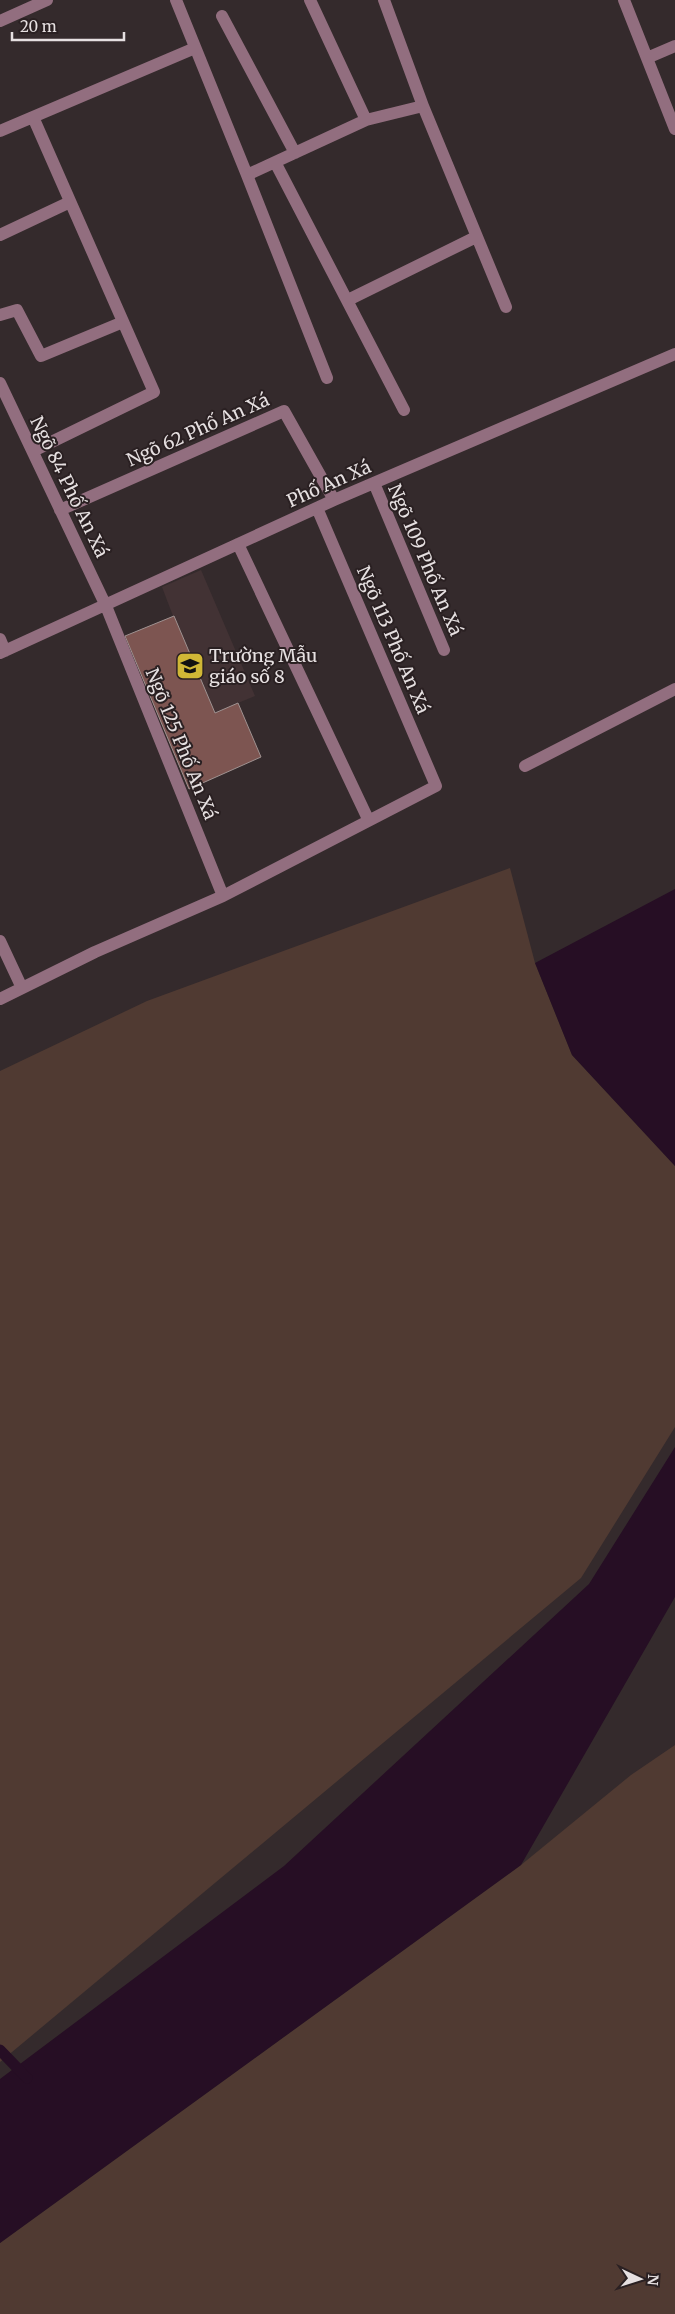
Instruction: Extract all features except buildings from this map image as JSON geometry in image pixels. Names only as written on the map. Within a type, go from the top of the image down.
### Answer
[{"type":"street","points":[[0,21],[46,0]]},
{"type":"street","points":[[176,0],[327,378]]},
{"type":"street","points":[[310,0],[366,120]]},
{"type":"street","points":[[384,0],[422,106],[506,307]]},
{"type":"street","points":[[624,0],[675,129]]},
{"type":"street","points":[[222,16],[296,153]]},
{"type":"street","points":[[647,58],[675,46]]},
{"type":"street","points":[[0,131],[195,48]]},
{"type":"street","points":[[247,176],[366,120],[422,106]]},
{"type":"street","points":[[33,117],[154,392],[33,452]]},
{"type":"street","points":[[276,162],[404,410]]},
{"type":"street","points":[[0,235],[70,202]]},
{"type":"street","points":[[348,300],[476,237]]},
{"type":"street","points":[[0,315],[17,310],[41,356],[123,322]]},
{"type":"street","name":"Phố An Xá","points":[[2,648],[106,606],[334,500],[675,354]]},
{"type":"street","name":"Ngõ 84 Phố An Xá","points":[[0,383],[106,606]]},
{"type":"street","name":"Ngõ 62 Phố An Xá","points":[[60,510],[284,411],[334,500]]},
{"type":"street","name":"Ngõ 109 Phố An Xá","points":[[374,483],[444,650]]},
{"type":"street","name":"Ngõ 113 Phố An Xá","points":[[317,508],[436,786],[368,819]]},
{"type":"street","points":[[0,999],[95,952],[224,896],[368,819],[238,544]]},
{"type":"street","name":"Ngõ 125 Phố An Xá","points":[[106,606],[224,896]]},
{"type":"street","points":[[525,766],[675,690]]},
{"type":"street","points":[[0,941],[22,988]]},
{"type":"shaded area","name":"Trường Mẫu giáo số 8","points":[[201,570],[255,696],[238,703],[261,757],[189,789],[125,636],[173,616],[162,587]]},
{"type":"shaded area","points":[[510,868],[535,963],[572,1055],[675,1166],[675,1427],[581,1578],[0,2062],[0,1071],[147,1001]]},
{"type":"shaded area","points":[[675,889],[675,1166],[572,1055],[535,963]]},
{"type":"shaded area","points":[[675,1447],[675,1597],[521,1865],[0,2243],[0,2079],[284,1866],[589,1584]]},
{"type":"shaded area","points":[[675,1745],[675,2314],[0,2314],[0,2243],[521,1865],[631,1775]]},
{"type":"waterway","points":[[0,2050],[27,2078]]},
{"type":"place","name":"Trường Mẫu giáo số 8","points":[[190,666]]}]
